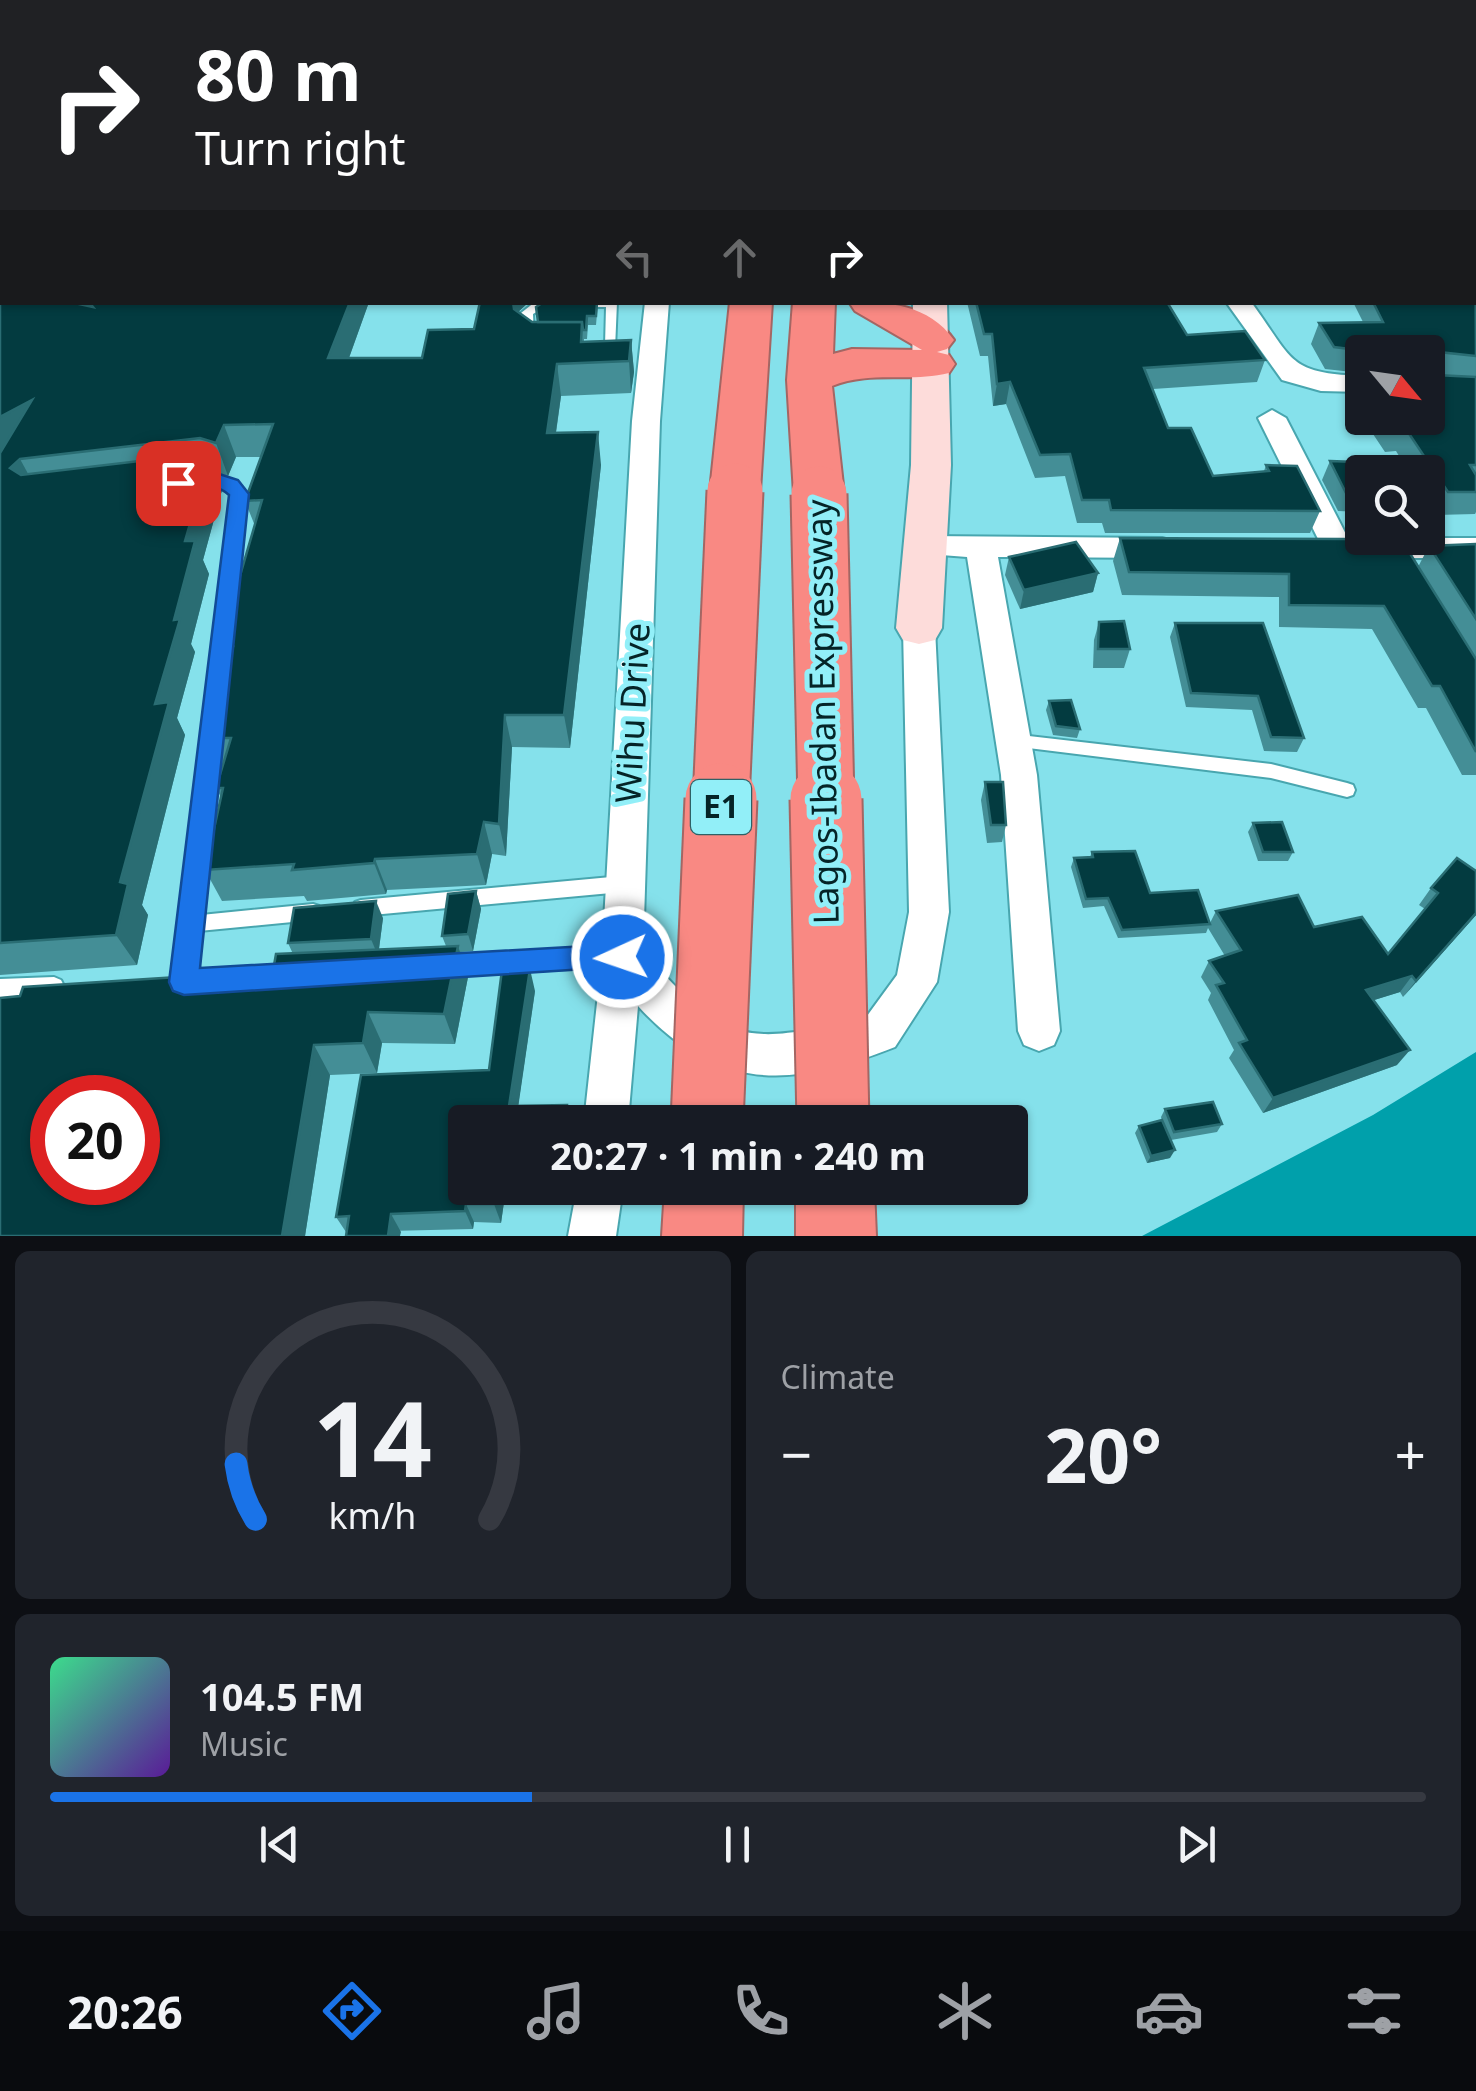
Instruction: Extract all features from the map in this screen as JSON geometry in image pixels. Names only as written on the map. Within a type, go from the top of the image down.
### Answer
[{"type":"highway","name":"E1","points":[[708,1105],[735,491],[751,305]]},
{"type":"highway","name":"Lagos-Ibadan Expressway","points":[[814,305],[808,380],[819,494],[834,1105]]},
{"type":"highway","points":[[875,305],[932,336]]},
{"type":"highway","points":[[808,380],[932,336]]},
{"type":"highway","points":[[702,1236],[703,1205]]},
{"type":"highway","points":[[835,1205],[836,1236]]},
{"type":"main road","points":[[919,628],[926,546],[932,336]]},
{"type":"street","name":"Wihu Drive","points":[[608,1105],[626,883],[631,346],[656,305]]},
{"type":"street","points":[[1240,305],[1290,374],[1321,383],[1345,384]]},
{"type":"street","points":[[1272,418],[1337,548]]},
{"type":"street","points":[[926,546],[1197,548]]},
{"type":"street","points":[[982,547],[1020,774],[1040,1031]]},
{"type":"street","points":[[1303,548],[1395,555],[1476,548]]},
{"type":"street","points":[[622,957],[663,1005],[725,1050],[800,1054],[880,1033],[916,982],[929,912],[919,628]]},
{"type":"street","points":[[592,1236],[597,1205]]},
{"type":"lane","points":[[538,347],[528,341],[527,312],[532,308],[576,305]]},
{"type":"lane","points":[[593,346],[631,346],[610,305]]},
{"type":"lane","points":[[174,484],[213,479],[231,484],[239,494],[184,982]]},
{"type":"lane","points":[[1012,740],[1271,771],[1348,790]]},
{"type":"lane","points":[[191,924],[626,883]]},
{"type":"lane","points":[[423,968],[622,957]]},
{"type":"lane","points":[[0,988],[74,985]]},
{"type":"water","points":[[1476,1052],[1476,1236],[1142,1236],[1373,1115]]},
{"type":"building","points":[[0,305],[349,305],[328,358],[422,358],[428,330],[474,329],[479,305],[513,305],[532,322],[582,322],[581,342],[631,340],[629,361],[557,364],[547,433],[598,432],[564,715],[505,715],[499,824],[484,822],[477,854],[375,859],[374,863],[292,870],[294,864],[205,870],[223,788],[216,788],[231,738],[204,738],[233,647],[219,648],[262,500],[245,501],[273,424],[224,425],[216,443],[200,438],[20,459],[10,468],[21,475],[199,454],[209,458],[185,541],[195,541],[174,620],[180,619],[155,704],[169,702],[120,882],[128,884],[116,935],[0,943],[0,453],[32,400],[0,417]]},
{"type":"building","points":[[597,305],[596,316],[587,316],[586,330],[582,322],[538,322],[536,307]]},
{"type":"building","points":[[977,305],[1169,305],[1187,335],[1245,331],[1265,360],[1144,368],[1168,428],[1191,428],[1213,476],[1269,471],[1266,465],[1297,466],[1320,511],[1111,510],[1109,500],[1082,500],[1070,454],[1040,455],[1010,382],[997,384],[992,334],[984,334]]},
{"type":"building","points":[[1374,305],[1476,305],[1476,356],[1445,353],[1445,335],[1345,335],[1345,348],[1334,347],[1319,323],[1383,322]]},
{"type":"building","points":[[1445,375],[1476,377],[1476,465],[1470,465],[1476,475],[1476,492],[1448,492],[1445,455],[1423,455],[1410,435],[1445,435]]},
{"type":"building","points":[[1330,461],[1345,462],[1345,491]]},
{"type":"building","points":[[1120,538],[1345,539],[1345,555],[1411,555],[1476,659],[1476,752],[1440,686],[1432,686],[1384,606],[1289,605],[1289,574],[1129,572]]},
{"type":"building","points":[[1076,542],[1098,573],[1024,590],[1009,557]]},
{"type":"building","points":[[1476,544],[1476,619],[1435,555],[1445,555],[1445,545]]},
{"type":"building","points":[[1124,621],[1130,649],[1098,649],[1099,622]]},
{"type":"building","points":[[1175,623],[1263,623],[1304,738],[1271,737],[1258,696],[1191,693]]},
{"type":"building","points":[[1071,700],[1080,729],[1056,726],[1049,701]]},
{"type":"building","points":[[985,782],[1003,782],[1006,825],[991,825]]},
{"type":"building","points":[[1282,822],[1293,852],[1263,852],[1253,823]]},
{"type":"building","points":[[1135,851],[1150,893],[1198,890],[1210,924],[1122,930],[1108,898],[1086,899],[1074,858],[1093,857],[1092,852]]},
{"type":"building","points":[[1457,858],[1476,871],[1476,913],[1416,981],[1412,976],[1366,990],[1410,1050],[1273,1098],[1239,1043],[1247,1040],[1216,985],[1224,983],[1209,961],[1241,950],[1216,911],[1298,895],[1314,927],[1362,917],[1388,954],[1438,893],[1431,888]]},
{"type":"building","points":[[476,891],[468,934],[442,936],[448,894]]},
{"type":"building","points":[[376,901],[371,939],[288,943],[294,908]]},
{"type":"building","points":[[458,946],[444,1014],[368,1012],[363,1043],[314,1045],[282,1236],[0,1236],[0,998],[20,996],[23,987],[273,971],[276,954]]},
{"type":"building","points":[[530,969],[509,1105],[448,1105],[448,1205],[466,1205],[465,1211],[391,1214],[388,1236],[346,1236],[349,1216],[336,1217],[361,1075],[489,1070],[502,970]]},
{"type":"building","points":[[1213,1102],[1222,1124],[1174,1132],[1165,1109]]},
{"type":"building","points":[[1162,1120],[1175,1150],[1151,1156],[1139,1126]]},
{"type":"route","points":[[178,483],[213,479],[231,484],[239,494],[184,982],[622,957]]}]
